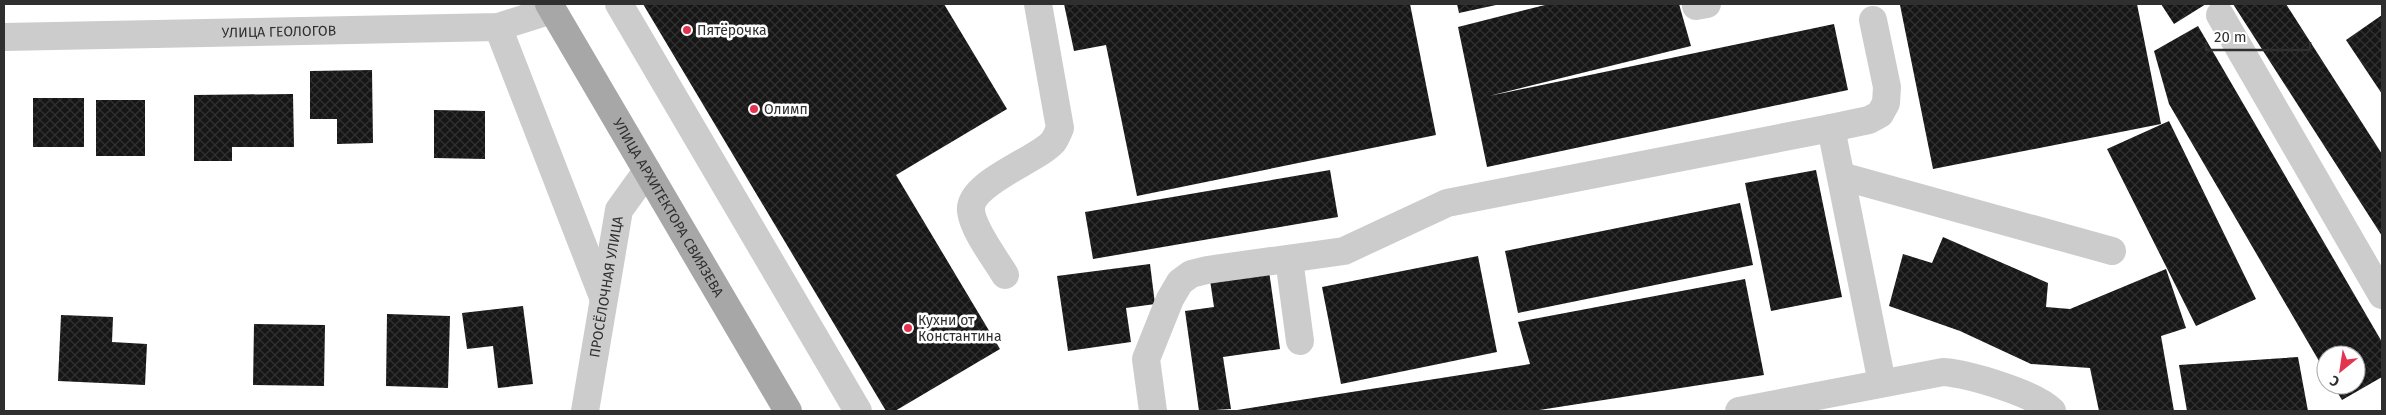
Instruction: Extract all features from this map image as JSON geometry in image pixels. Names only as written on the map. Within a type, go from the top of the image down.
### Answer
[{"type":"main road","name":"УЛИЦА АРХИТЕКТОРА СВИЯЗЕВА","points":[[550,7],[788,411]]},
{"type":"street","points":[[619,4],[858,411]]},
{"type":"street","points":[[1005,275],[975,223],[970,210],[974,198],[984,186],[1043,151],[1054,140],[1060,128],[1038,4]]},
{"type":"street","name":"УЛИЦА ГЕОЛОГОВ","points":[[4,37],[498,27],[550,7]]},
{"type":"street","points":[[2220,15],[2382,294]]},
{"type":"street","points":[[1153,411],[1146,359],[1170,299],[1180,282],[1191,274],[1207,270],[1344,251],[1447,203],[1869,120],[1880,114],[1886,104],[1886,87],[1873,20]]},
{"type":"street","points":[[498,27],[603,297]]},
{"type":"street","points":[[1831,128],[1882,383]]},
{"type":"street","name":"ПРОСЁЛОЧНАЯ УЛИЦА","points":[[585,411],[619,210],[647,171]]},
{"type":"street","points":[[1841,176],[2112,251]]},
{"type":"street","points":[[1289,259],[1300,341]]},
{"type":"street","points":[[1739,411],[1943,372],[1958,373],[2024,394],[2046,405],[2052,411]]},
{"type":"building","points":[[643,4],[944,4],[1007,109],[896,175],[1000,349],[895,411],[886,411]]},
{"type":"building","points":[[1064,4],[1410,4],[1436,135],[1137,196],[1106,45],[1074,51]]},
{"type":"building","points":[[1457,4],[1496,4],[1496,5],[1459,13]]},
{"type":"building","points":[[1549,4],[1679,4],[1691,46],[1489,96],[1834,24],[1848,90],[1487,167],[1458,27]]},
{"type":"building","points":[[2137,4],[2161,124],[1933,169],[1900,5]]},
{"type":"building","points":[[2161,4],[2206,4],[2174,24]]},
{"type":"building","points":[[2233,4],[2286,4],[2382,154],[2382,236]]},
{"type":"building","points":[[2382,15],[2382,94],[2346,40]]},
{"type":"building","points":[[2198,26],[2382,342],[2382,377],[2366,386],[2366,345],[2316,345],[2316,356],[2169,104],[2154,51]]},
{"type":"building","points":[[372,70],[373,143],[337,144],[337,119],[310,119],[310,71]]},
{"type":"building","points":[[293,94],[294,147],[232,147],[232,161],[194,161],[194,95]]},
{"type":"building","points":[[33,98],[84,98],[84,147],[33,147]]},
{"type":"building","points":[[96,100],[145,100],[145,156],[96,156]]},
{"type":"building","points":[[434,110],[485,111],[485,159],[434,158]]},
{"type":"building","points":[[2169,121],[2256,299],[2196,326],[2107,149]]},
{"type":"building","points":[[1330,170],[1338,217],[1093,259],[1085,212]]},
{"type":"building","points":[[1816,170],[1842,297],[1771,311],[1745,183]]},
{"type":"building","points":[[1740,203],[1753,265],[1518,313],[1505,251]]},
{"type":"building","points":[[1943,237],[2048,283],[2046,307],[2070,309],[2166,269],[2186,328],[2161,336],[2174,411],[2099,411],[2090,368],[2031,364],[1960,331],[1889,306],[1903,254],[1932,263]]},
{"type":"building","points":[[1478,256],[1497,352],[1341,384],[1322,287]]},
{"type":"building","points":[[1150,264],[1155,304],[1126,308],[1131,342],[1068,351],[1057,276]]},
{"type":"building","points":[[1269,271],[1280,349],[1223,357],[1231,409],[1199,411],[1185,311],[1214,307],[1210,280]]},
{"type":"building","points":[[1745,279],[1764,375],[1533,411],[1231,411],[1530,364],[1518,322]]},
{"type":"building","points":[[523,306],[533,384],[498,388],[493,346],[467,349],[462,313]]},
{"type":"building","points":[[387,314],[450,316],[448,388],[386,386]]},
{"type":"building","points":[[61,315],[113,317],[112,342],[147,344],[145,385],[58,381]]},
{"type":"building","points":[[254,324],[325,325],[324,386],[253,385]]},
{"type":"building","points":[[2298,357],[2308,411],[2187,411],[2179,365]]},
{"type":"building","points":[[2339,395],[2351,395],[2342,400]]},
{"type":"place","name":"Пятёрочка","points":[[687,30]]},
{"type":"place","name":"Олимп","points":[[754,109]]},
{"type":"place","name":"Кухни от Константина","points":[[908,328]]}]
